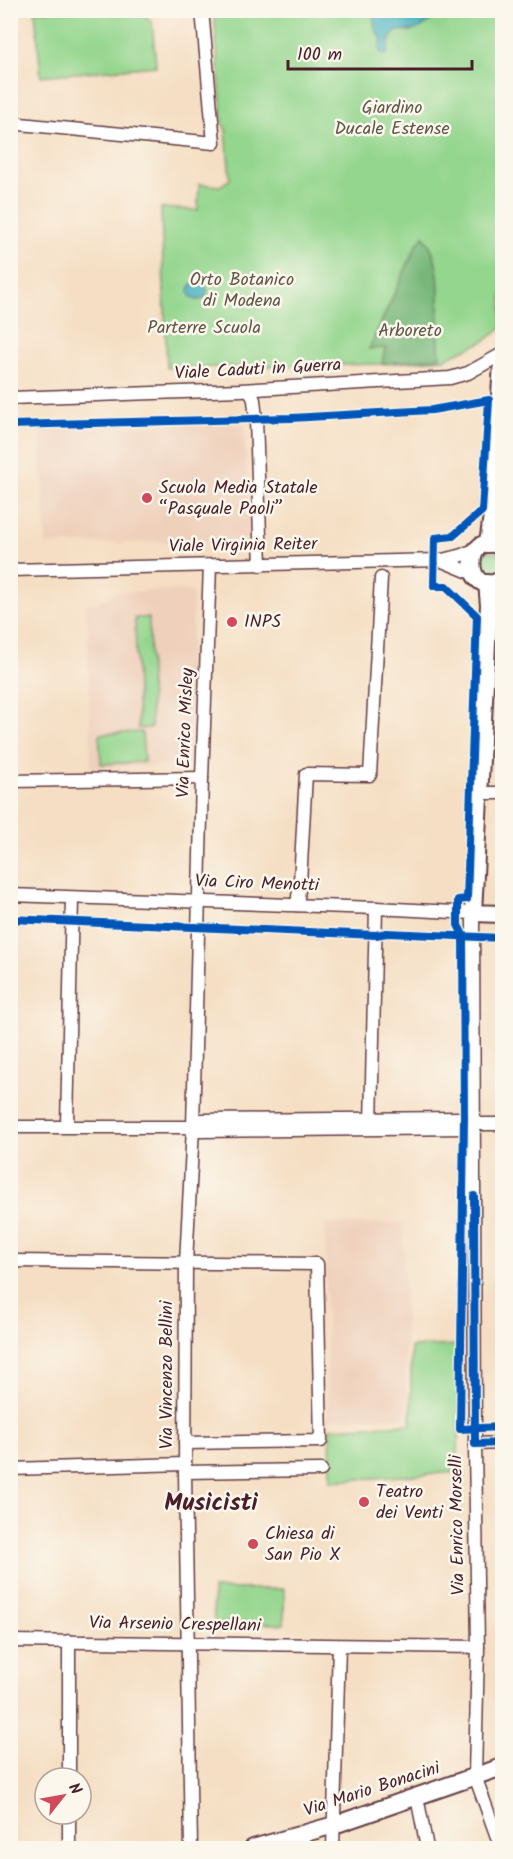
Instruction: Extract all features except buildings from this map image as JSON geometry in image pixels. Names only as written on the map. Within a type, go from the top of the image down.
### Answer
[{"type":"main road","points":[[473,913],[489,605],[488,579],[471,561],[489,547],[502,364]]},
{"type":"main road","name":"Via Ciro Menotti","points":[[473,913],[502,914]]},
{"type":"main road","name":"Via Mario Bonacini","points":[[254,1848],[334,1825],[502,1767]]},
{"type":"street","points":[[10,123],[214,143],[202,10]]},
{"type":"street","name":"Viale Caduti in Guerra","points":[[10,398],[250,390],[450,378],[468,373],[502,354]]},
{"type":"street","points":[[250,390],[254,400],[256,419],[261,565]]},
{"type":"street","points":[[440,560],[489,547]]},
{"type":"street","name":"Viale Virginia Reiter","points":[[10,570],[440,560],[488,579]]},
{"type":"street","name":"Via Enrico Misley","points":[[200,902],[210,566]]},
{"type":"street","points":[[297,905],[306,774],[370,775],[381,578]]},
{"type":"street","points":[[10,781],[202,777]]},
{"type":"street","points":[[480,793],[502,793]]},
{"type":"street","name":"Via Ciro Menotti","points":[[10,896],[473,913]]},
{"type":"street","points":[[67,1126],[72,898]]},
{"type":"street","name":"Via Vincenzo Bellini","points":[[191,1848],[185,1468],[186,1263],[200,902]]},
{"type":"street","points":[[371,1124],[376,908]]},
{"type":"street","name":"Via Enrico Morselli","points":[[473,913],[478,1647],[475,1776]]},
{"type":"street","points":[[10,1128],[193,1127],[198,1120],[371,1124],[464,1118],[473,1125],[502,1124]]},
{"type":"street","points":[[10,1261],[317,1264],[321,1442],[185,1443]]},
{"type":"street","points":[[475,1444],[502,1443]]},
{"type":"street","points":[[10,1469],[321,1470]]},
{"type":"street","name":"Via Arsenio Crespellani","points":[[10,1641],[478,1647]]},
{"type":"street","points":[[69,1641],[69,1766]]},
{"type":"street","points":[[333,1848],[339,1646]]},
{"type":"street","points":[[475,1776],[501,1848]]},
{"type":"street","points":[[417,1797],[427,1848]]},
{"type":"street","points":[[69,1826],[69,1848]]},
{"type":"shaded area","points":[[244,424],[250,539],[46,545],[40,427]]},
{"type":"shaded area","points":[[180,590],[193,592],[189,765],[91,768],[87,604],[98,603],[102,599],[110,598],[110,594],[116,594],[116,592]]},
{"type":"shaded area","points":[[403,1223],[407,1417],[328,1419],[325,1224]]},
{"type":"green space","points":[[35,11],[147,11],[147,20],[152,20],[156,66],[41,76]]},
{"type":"green space","name":"Giardino Ducale Estense","points":[[214,11],[502,11],[502,328],[484,341],[444,359],[385,364],[167,368],[161,208],[198,210],[199,184],[220,186],[230,179]]},
{"type":"green space","name":"Arboreto","points":[[424,236],[436,262],[440,357],[382,364],[385,348],[369,349],[417,244]]},
{"type":"green space","points":[[491,552],[496,553],[502,559],[502,569],[496,575],[491,576],[486,575],[480,569],[479,564],[480,559],[486,553]]},
{"type":"green space","points":[[135,618],[149,618],[151,728],[138,728]]},
{"type":"green space","points":[[142,732],[144,762],[101,764],[99,734]]},
{"type":"green space","points":[[459,1345],[458,1472],[331,1481],[330,1428],[411,1424],[411,1347]]},
{"type":"green space","points":[[213,1589],[284,1589],[284,1624],[214,1623]]},
{"type":"water","points":[[373,11],[441,11],[418,29],[399,30],[394,33],[387,54],[381,54],[382,39],[375,29]]},
{"type":"water","points":[[194,282],[202,282],[207,287],[205,298],[194,300],[189,295],[189,287]]},
{"type":"cycle path","points":[[10,425],[291,418],[432,410],[489,400],[482,511],[453,536],[435,538],[434,586],[446,586],[477,616],[467,899],[458,900],[458,925],[463,935],[464,1118],[460,1429],[502,1427]]},
{"type":"cycle path","points":[[10,919],[376,935],[387,933],[502,938]]},
{"type":"cycle path","points":[[474,1196],[475,1444],[502,1443]]},
{"type":"place","name":"Scuola Media Statale “Pasquale Paoli”","points":[[147,498]]},
{"type":"place","name":"INPS","points":[[232,622]]},
{"type":"place","name":"Teatro dei Venti","points":[[364,1502]]},
{"type":"place","name":"Chiesa di San Pio X","points":[[253,1544]]},
{"type":"district","name":"Musicisti","points":[[211,1503]]},
{"type":"park label","name":"Orto Botanico di Modena","points":[[242,290]]},
{"type":"park label","name":"Parterre Scuola","points":[[204,328]]}]
